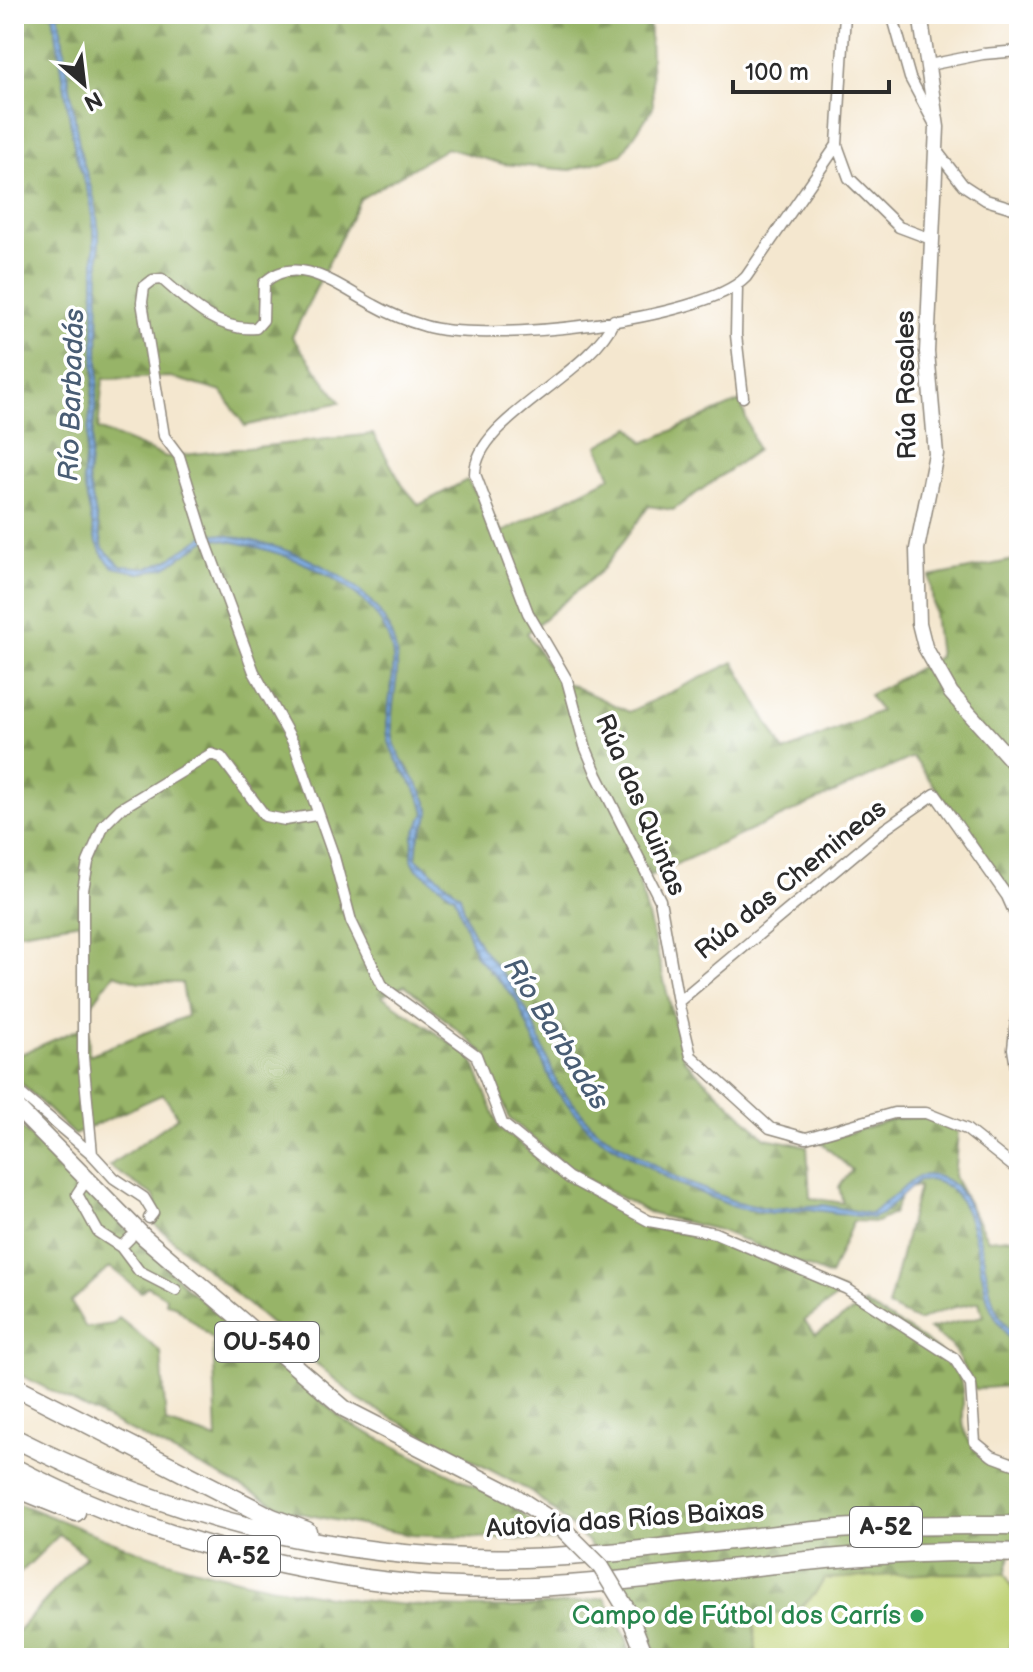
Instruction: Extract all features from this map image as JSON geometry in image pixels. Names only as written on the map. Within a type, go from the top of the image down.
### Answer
[{"type":"highway","points":[[14,1386],[272,1518],[363,1551]]},
{"type":"highway","name":"Autovía das Rías Baixas","points":[[14,1438],[143,1497],[228,1524],[363,1551],[525,1558],[753,1539],[828,1529],[1019,1525]]},
{"type":"highway","name":"Autovía das Rías Baixas","points":[[14,1468],[78,1501],[216,1550],[330,1574],[488,1588],[567,1585],[749,1564],[923,1551],[1019,1553]]},
{"type":"highway","points":[[14,1487],[178,1548],[262,1568],[356,1587],[413,1591],[488,1588]]},
{"type":"main road","name":"OU-540","points":[[14,1105],[144,1237],[345,1409],[511,1494],[560,1526],[601,1567],[627,1610],[646,1658]]},
{"type":"street","points":[[845,14],[837,145],[849,178],[899,227],[931,239]]},
{"type":"street","points":[[892,14],[910,78],[937,127]]},
{"type":"street","name":"Rúa Rosales","points":[[920,14],[937,127],[927,352],[936,454],[917,549],[919,623],[925,647],[951,693],[1019,769]]},
{"type":"street","points":[[929,65],[983,54],[1019,51]]},
{"type":"street","points":[[837,145],[737,286],[688,307],[525,331],[466,333],[427,327],[401,318],[318,274],[286,269],[264,283],[263,320],[256,328],[240,329],[218,321],[162,279],[153,280],[144,287],[142,302],[164,436],[179,456],[206,543],[254,672],[294,744],[316,815],[334,857],[351,921],[383,987],[476,1055],[502,1123],[569,1178],[649,1221],[715,1233],[847,1289],[954,1358],[971,1385],[975,1442],[992,1456],[1019,1466]]},
{"type":"street","points":[[936,150],[963,185],[986,200],[1019,210]]},
{"type":"street","points":[[737,286],[736,335],[743,397]]},
{"type":"street","name":"Rúa das Quintas","points":[[614,320],[597,348],[489,439],[475,461],[475,474],[528,613],[567,680],[585,746],[597,775],[660,900],[691,1056],[770,1128],[806,1138],[894,1113],[926,1113],[966,1129],[1019,1171]]},
{"type":"street","points":[[92,1154],[83,1057],[83,890],[88,862],[104,825],[120,809],[211,754],[221,757],[265,816],[285,820],[316,815]]},
{"type":"street","name":"Rúa das Chemineas","points":[[678,1002],[885,829],[935,794],[1007,896],[1019,923]]},
{"type":"street","points":[[1019,993],[1013,1049],[1019,1085]]},
{"type":"street","points":[[14,1099],[21,1094],[92,1154],[114,1178],[144,1198],[153,1213],[149,1218]]},
{"type":"street","points":[[87,1179],[77,1194],[98,1232],[121,1247],[139,1271],[176,1290]]},
{"type":"street","points":[[121,1247],[130,1238]]},
{"type":"street","points":[[1014,1658],[1019,1640]]},
{"type":"green space","points":[[14,14],[649,14],[653,108],[621,155],[571,170],[503,164],[447,148],[360,199],[292,337],[340,402],[245,426],[222,392],[170,377],[103,379],[98,429],[166,457],[373,434],[403,486],[419,505],[467,480],[503,532],[611,477],[598,446],[631,427],[644,443],[740,401],[757,450],[673,510],[649,506],[603,569],[527,633],[556,678],[629,712],[734,662],[784,752],[880,711],[869,695],[939,657],[930,577],[1019,559],[1019,903],[913,757],[639,881],[684,1060],[765,1138],[807,1146],[810,1198],[843,1203],[839,1187],[852,1170],[820,1142],[894,1119],[926,1117],[958,1132],[954,1177],[988,1240],[1019,1237],[1019,1385],[975,1389],[952,1346],[929,1329],[983,1316],[979,1302],[947,1309],[918,1321],[888,1307],[919,1186],[904,1189],[893,1214],[877,1222],[853,1221],[830,1276],[719,1230],[652,1214],[574,1173],[510,1119],[483,1052],[405,985],[382,996],[471,1057],[499,1127],[544,1163],[638,1224],[717,1240],[844,1292],[804,1321],[816,1334],[865,1304],[942,1354],[960,1379],[964,1429],[973,1447],[1019,1472],[1019,1524],[1005,1574],[939,1573],[824,1579],[811,1598],[795,1609],[775,1614],[753,1613],[757,1658],[657,1658],[650,1636],[628,1596],[587,1541],[532,1492],[360,1401],[152,1222],[158,1211],[154,1196],[109,1166],[178,1117],[163,1094],[74,1135],[14,1076],[14,1057],[81,1028],[88,1029],[89,1055],[187,1016],[182,983],[139,982],[114,974],[88,1009],[81,922],[14,933]]},
{"type":"green space","points":[[14,1120],[188,1289],[346,1422],[508,1503],[557,1541],[410,1535],[289,1511],[14,1372]],"holes":[[[110,1267],[141,1292],[147,1286],[166,1297],[166,1303],[174,1305],[213,1339],[217,1439],[166,1423],[161,1352],[119,1318],[113,1324],[86,1328],[71,1302]]]},
{"type":"green space","points":[[14,1502],[173,1562],[295,1591],[452,1607],[556,1604],[605,1598],[626,1637],[632,1658],[14,1658],[14,1635],[86,1556],[60,1534],[14,1579]]},
{"type":"green space","points":[[939,1573],[1005,1574],[1016,1605],[1013,1636],[1006,1658],[757,1658],[753,1613],[775,1614],[795,1609],[811,1598],[824,1579]]},
{"type":"water","points":[[53,14],[58,14],[60,23],[80,151],[94,198],[99,232],[98,380],[88,479],[103,548],[121,566],[148,568],[168,560],[208,533],[235,537],[294,553],[322,566],[370,601],[387,625],[396,652],[393,737],[400,757],[423,793],[430,813],[418,839],[416,858],[460,895],[468,923],[481,947],[512,986],[532,1020],[558,1085],[595,1129],[676,1178],[738,1203],[771,1209],[823,1205],[871,1214],[918,1176],[939,1177],[955,1187],[967,1203],[995,1307],[1016,1342],[1019,1355],[990,1306],[972,1228],[964,1208],[953,1192],[939,1182],[919,1180],[882,1214],[872,1218],[809,1209],[771,1213],[737,1208],[674,1182],[592,1133],[554,1088],[516,999],[476,956],[455,897],[417,869],[412,860],[413,837],[425,813],[389,742],[387,721],[393,657],[385,630],[369,607],[321,572],[293,559],[235,542],[209,538],[166,567],[140,573],[113,567],[103,556],[95,538],[83,479],[94,376],[94,231],[90,199],[75,152]]},
{"type":"place","name":"Campo de Fútbol dos Carrís","points":[[917,1616]]},
{"type":"water label","name":"Río Barbadás","points":[[72,395]]},
{"type":"water label","name":"Río Barbadás","points":[[556,1034]]}]
